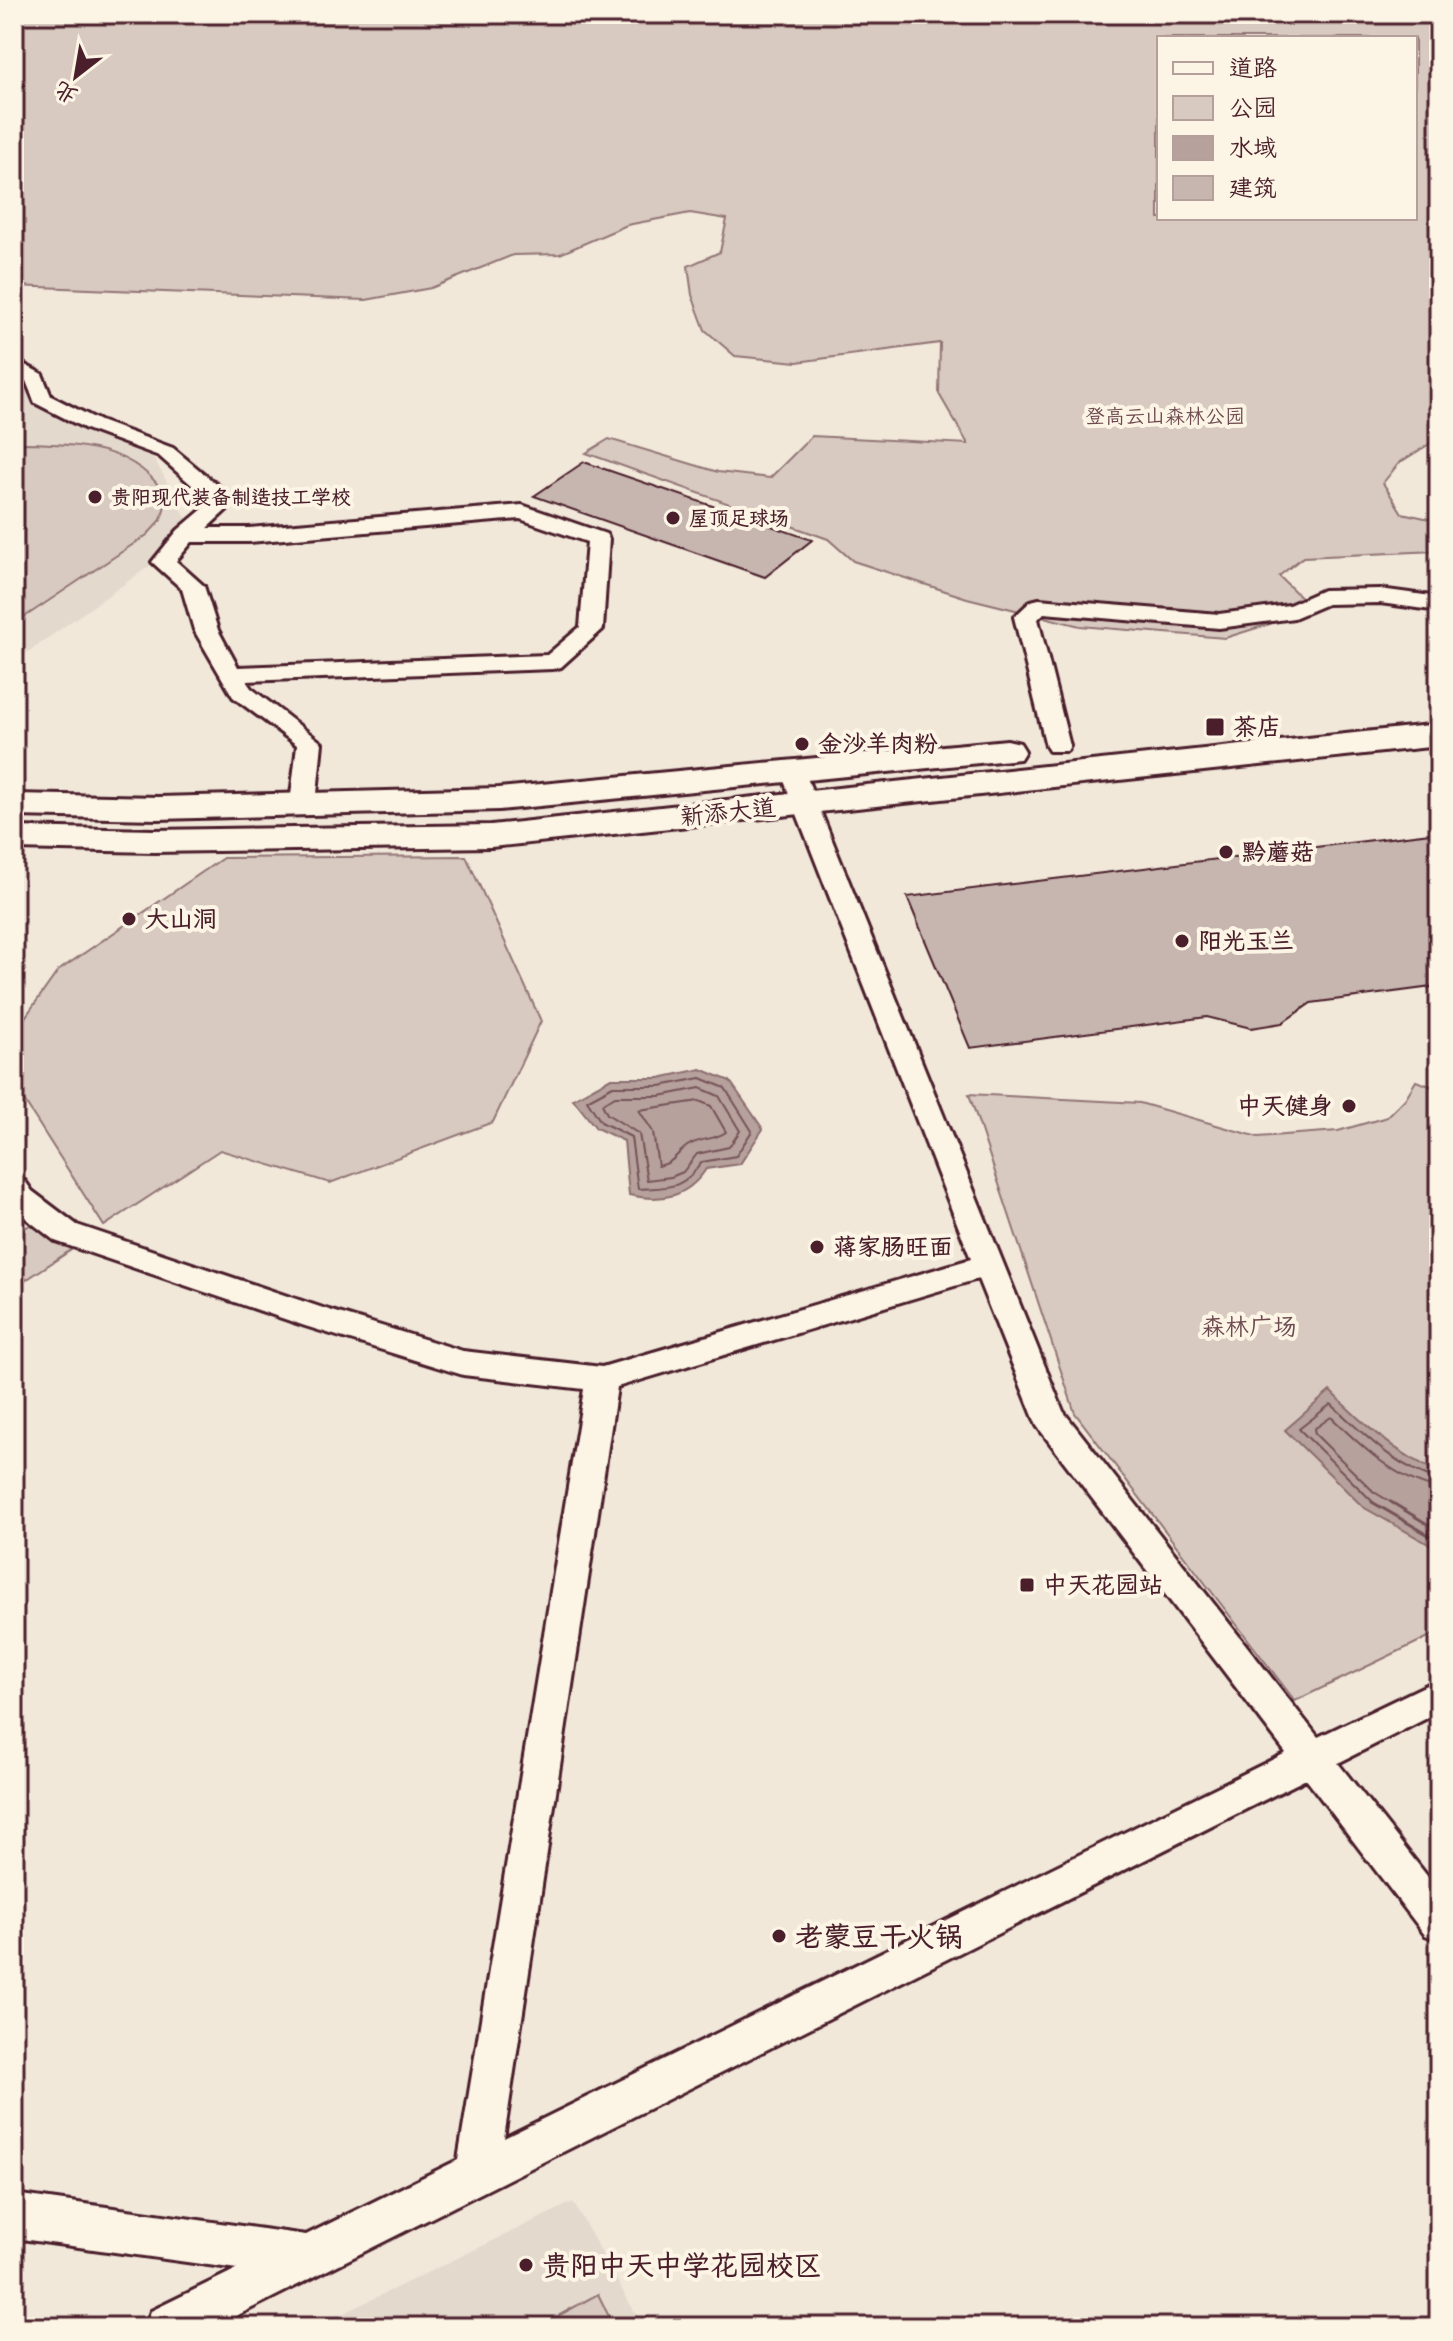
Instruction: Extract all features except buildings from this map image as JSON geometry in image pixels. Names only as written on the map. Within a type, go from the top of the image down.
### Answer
[{"type":"main road","name":"新添大道","points":[[14,838],[154,841],[491,836],[1058,746],[1439,705]]},
{"type":"main road","name":"新添大道","points":[[14,805],[158,808],[799,788],[1439,735]]},
{"type":"street","points":[[14,365],[35,378],[42,399],[93,425],[166,452],[224,502],[186,535],[163,562],[193,586],[206,630],[241,692],[310,743],[303,804]]},
{"type":"street","points":[[186,535],[249,535],[522,512],[598,539],[591,629],[553,662],[231,674]]},
{"type":"street","points":[[1058,746],[1026,617],[1039,606],[1219,621],[1294,611],[1323,597],[1380,596],[1439,604]]},
{"type":"street","points":[[799,788],[1049,1417],[1439,1922]]},
{"type":"street","points":[[14,1188],[21,1199],[66,1233],[316,1318],[463,1363],[602,1379],[988,1265]]},
{"type":"street","points":[[477,2173],[602,1379]]},
{"type":"street","points":[[167,2327],[1439,1695]]},
{"type":"street","points":[[14,2216],[307,2257]]},
{"type":"shaded area","name":"贵阳现代装备制造技工学校","points":[[14,378],[155,460],[195,534],[14,662]]},
{"type":"shaded area","name":"贵阳中天中学花园校区","points":[[573,2202],[643,2327],[315,2327]]},
{"type":"green space","name":"登高云山森林公园","points":[[14,14],[1439,14],[1439,438],[1399,463],[1383,483],[1402,513],[1439,521],[1436,551],[1303,557],[1279,576],[1314,610],[1225,638],[1080,626],[967,598],[853,561],[828,539],[586,453],[609,439],[718,472],[770,478],[812,436],[968,444],[939,394],[940,343],[797,362],[735,356],[705,330],[692,295],[688,266],[720,252],[727,219],[690,213],[627,225],[560,254],[513,255],[431,288],[366,300],[14,286]]},
{"type":"green space","name":"贵阳现代装备制造技工学校","points":[[24,443],[105,451],[140,468],[167,498],[161,520],[147,535],[14,624],[14,445]]},
{"type":"green space","points":[[466,856],[541,1021],[493,1122],[330,1183],[220,1150],[104,1226],[14,1085],[14,1033],[58,971],[223,858]]},
{"type":"green space","name":"森林广场","points":[[1416,1081],[1439,1089],[1439,1632],[1295,1701],[1075,1413],[969,1094],[1140,1103],[1258,1137],[1338,1131],[1387,1117],[1405,1099]]},
{"type":"green space","points":[[44,1216],[86,1240],[14,1288],[14,1235]]},
{"type":"green space","points":[[598,2294],[614,2327],[538,2327]]},
{"type":"water","points":[[701,1069],[730,1081],[763,1129],[740,1164],[706,1169],[699,1179],[672,1196],[652,1198],[629,1195],[624,1141],[596,1128],[573,1099],[611,1078],[659,1078]]},
{"type":"water","points":[[1330,1391],[1394,1447],[1439,1472],[1439,1550],[1363,1507],[1285,1430]]},
{"type":"place","name":"贵阳现代装备制造技工学校","points":[[95,497]]},
{"type":"place","name":"屋顶足球场","points":[[673,518]]},
{"type":"place","name":"茶店","points":[[1215,727]]},
{"type":"place","name":"金沙羊肉粉","points":[[802,744]]},
{"type":"place","name":"黔蘑菇","points":[[1226,852]]},
{"type":"place","name":"大山洞","points":[[129,919]]},
{"type":"place","name":"阳光玉兰","points":[[1182,941]]},
{"type":"place","name":"中天健身","points":[[1349,1106]]},
{"type":"place","name":"蒋家肠旺面","points":[[817,1247]]},
{"type":"place","name":"中天花园站","points":[[1027,1585]]},
{"type":"place","name":"老蒙豆干火锅","points":[[779,1936]]},
{"type":"place","name":"贵阳中天中学花园校区","points":[[526,2265]]}]
